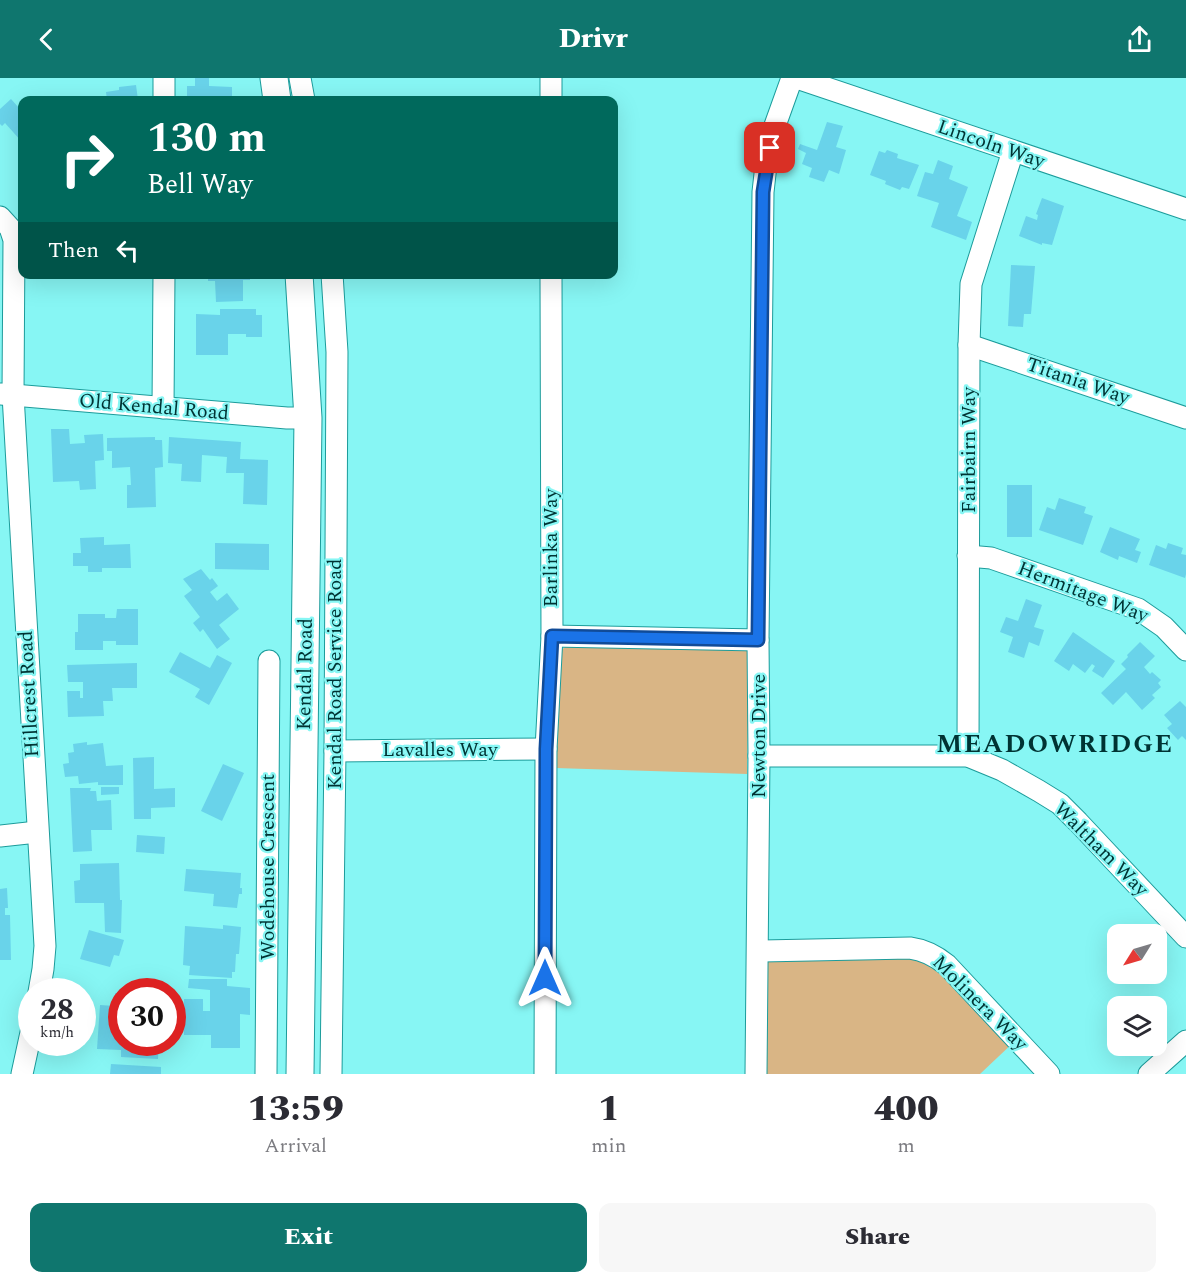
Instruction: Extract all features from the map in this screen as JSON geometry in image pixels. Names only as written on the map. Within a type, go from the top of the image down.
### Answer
[{"type":"main road","points":[[274,78],[276,96]]},
{"type":"main road","name":"Kendal Road","points":[[299,279],[308,417],[300,1074]]},
{"type":"street","points":[[164,78],[164,96]]},
{"type":"street","points":[[300,78],[303,96]]},
{"type":"street","points":[[551,78],[551,96]]},
{"type":"street","name":"Newton Drive","points":[[756,1074],[763,192],[773,131],[792,78]]},
{"type":"street","name":"Lincoln Way","points":[[797,78],[1186,209]]},
{"type":"street","name":"Fairbairn Way","points":[[968,756],[971,284],[1013,151]]},
{"type":"street","name":"Hillcrest Road","points":[[0,217],[10,228],[14,240],[6,395],[45,946],[41,978]]},
{"type":"street","points":[[163,408],[164,279]]},
{"type":"street","name":"Kendal Road Service Road","points":[[331,1074],[337,352],[332,279]]},
{"type":"street","name":"Barlinka Way","points":[[545,1074],[546,749],[552,636],[551,279]]},
{"type":"street","name":"Titania Way","points":[[969,345],[1186,418]]},
{"type":"street","name":"Old Kendal Road","points":[[6,395],[287,418],[308,417]]},
{"type":"street","name":"Hermitage Way","points":[[968,556],[991,558],[1132,606],[1159,623],[1186,650]]},
{"type":"street","points":[[552,636],[758,640]]},
{"type":"street","name":"Wodehouse Crescent","points":[[266,1074],[269,661]]},
{"type":"street","name":"Lavalles Way","points":[[335,751],[546,749]]},
{"type":"street","name":"Waltham Way","points":[[759,756],[968,756],[1002,770],[1060,804],[1186,937]]},
{"type":"street","points":[[0,836],[37,832]]},
{"type":"street","name":"Molinera Way","points":[[758,951],[910,948],[928,952],[947,965],[1049,1074]]},
{"type":"street","points":[[1149,1074],[1186,1041]]},
{"type":"street","points":[[22,1074],[26,1056]]},
{"type":"shaded area","points":[[575,644],[745,647],[749,654],[747,774],[555,768],[557,654],[565,647]]},
{"type":"shaded area","points":[[758,952],[918,952],[1016,1040],[980,1074],[756,1074]]},
{"type":"building","points":[[195,78],[209,78],[209,86],[232,87],[232,96],[187,96],[187,86],[195,86]]},
{"type":"building","points":[[136,85],[137,96],[106,96],[106,92],[119,90],[119,87]]},
{"type":"building","points":[[11,99],[18,107],[18,138],[5,123],[2,126],[0,124],[0,109]]},
{"type":"building","points":[[827,122],[843,126],[836,147],[846,150],[839,174],[829,170],[824,182],[809,177],[812,168],[802,164],[806,153],[798,149],[800,144],[817,150]]},
{"type":"building","points":[[887,150],[898,154],[897,158],[919,165],[909,189],[902,187],[900,190],[870,175],[879,151],[885,153]]},
{"type":"building","points":[[938,160],[953,166],[949,179],[968,187],[957,216],[972,222],[966,240],[931,227],[939,203],[917,196],[925,172],[933,174]]},
{"type":"building","points":[[1042,198],[1064,206],[1052,245],[1042,243],[1042,245],[1019,236],[1026,216],[1037,220],[1038,215],[1036,214]]},
{"type":"building","points":[[1011,265],[1035,266],[1031,314],[1024,314],[1023,327],[1008,326]]},
{"type":"building","points":[[208,279],[250,279],[243,280],[243,301],[216,302],[215,281],[208,281]]},
{"type":"building","points":[[220,309],[256,309],[256,315],[262,315],[262,337],[228,334],[228,355],[196,355],[196,314],[220,315]]},
{"type":"building","points":[[51,429],[69,429],[70,444],[85,443],[84,435],[103,434],[104,460],[95,461],[96,489],[80,490],[79,481],[53,482]]},
{"type":"building","points":[[155,437],[155,440],[162,440],[163,467],[155,468],[156,507],[127,508],[127,485],[131,485],[130,467],[112,468],[112,451],[107,451],[107,438]]},
{"type":"building","points":[[169,437],[241,442],[240,459],[268,460],[267,505],[243,504],[244,473],[226,473],[227,457],[202,455],[201,482],[181,481],[182,464],[168,463]]},
{"type":"building","points":[[1007,485],[1032,485],[1032,537],[1007,537]]},
{"type":"building","points":[[1059,498],[1086,507],[1084,513],[1093,516],[1083,545],[1039,530],[1047,507],[1055,510]]},
{"type":"building","points":[[1110,527],[1140,539],[1135,550],[1141,552],[1137,563],[1119,556],[1118,560],[1100,552]]},
{"type":"building","points":[[104,537],[104,545],[130,544],[131,568],[102,568],[102,572],[88,572],[88,566],[73,566],[73,553],[81,553],[80,538]]},
{"type":"building","points":[[215,543],[269,544],[269,570],[215,569]]},
{"type":"building","points":[[1168,543],[1183,548],[1181,554],[1186,555],[1185,578],[1149,565],[1156,545],[1166,549]]},
{"type":"building","points":[[201,569],[218,586],[210,592],[217,601],[227,593],[239,609],[219,625],[230,639],[217,649],[203,629],[200,632],[193,623],[200,617],[184,596],[192,590],[183,579]]},
{"type":"building","points":[[1026,599],[1042,605],[1034,627],[1044,630],[1039,646],[1029,642],[1024,658],[1008,652],[1013,637],[1000,632],[1006,617],[1018,621]]},
{"type":"building","points":[[117,609],[138,609],[138,645],[116,645],[116,641],[103,641],[103,650],[75,650],[78,614],[105,614],[105,618],[116,618]]},
{"type":"building","points":[[1073,632],[1115,661],[1103,678],[1092,671],[1095,666],[1092,664],[1085,673],[1073,664],[1069,671],[1054,661]]},
{"type":"building","points":[[1140,642],[1155,656],[1144,667],[1150,674],[1152,672],[1161,680],[1158,683],[1161,687],[1152,695],[1155,698],[1142,710],[1126,692],[1113,705],[1101,693],[1126,669],[1121,664]]},
{"type":"building","points":[[180,652],[210,668],[217,655],[232,663],[209,705],[195,697],[200,689],[169,672]]},
{"type":"building","points":[[137,663],[137,688],[112,688],[113,701],[103,701],[104,716],[68,717],[67,691],[80,691],[80,698],[83,698],[83,682],[68,682],[67,665]]},
{"type":"building","points":[[1180,701],[1186,707],[1186,740],[1182,736],[1178,740],[1167,728],[1172,724],[1164,715]]},
{"type":"building","points":[[87,742],[87,745],[103,743],[106,766],[123,765],[123,785],[98,785],[98,782],[79,784],[78,776],[65,777],[63,764],[69,763],[68,753],[74,752],[73,744]]},
{"type":"building","points":[[154,757],[154,789],[175,788],[175,807],[151,808],[151,819],[134,819],[133,758]]},
{"type":"building","points":[[223,764],[244,773],[222,821],[201,811]]},
{"type":"building","points":[[101,787],[119,787],[119,794],[101,795]]},
{"type":"building","points":[[70,788],[91,788],[90,791],[96,791],[97,801],[111,800],[112,830],[91,830],[92,851],[73,852]]},
{"type":"building","points":[[137,835],[165,837],[164,854],[136,852]]},
{"type":"building","points":[[119,863],[120,900],[122,900],[121,933],[105,932],[104,903],[75,903],[74,881],[80,880],[80,864]]},
{"type":"building","points":[[186,869],[241,873],[242,894],[239,894],[237,908],[213,906],[214,894],[184,891]]},
{"type":"building","points":[[7,888],[8,908],[5,908],[5,915],[10,915],[11,960],[0,960],[0,889]]},
{"type":"building","points":[[223,925],[241,927],[239,954],[236,954],[235,972],[232,972],[232,978],[189,975],[190,966],[183,965],[185,926],[223,929]]},
{"type":"building","points":[[89,930],[124,940],[119,956],[114,955],[110,967],[80,959]]},
{"type":"building","points":[[189,979],[227,979],[227,986],[250,988],[250,1015],[240,1014],[240,1048],[211,1048],[211,1035],[186,1035],[186,999],[203,999],[203,1011],[210,1011],[210,990],[188,988]]},
{"type":"building","points":[[100,1005],[108,1006],[108,1049],[97,1049]]},
{"type":"building","points":[[121,1056],[158,1056],[158,1059]]},
{"type":"building","points":[[111,1064],[161,1067],[161,1074],[110,1074]]},
{"type":"district","name":"MEADOWRIDGE","points":[[1055,744]]},
{"type":"route","points":[[545,978],[546,749],[552,636],[758,640],[763,192],[770,148]]}]
